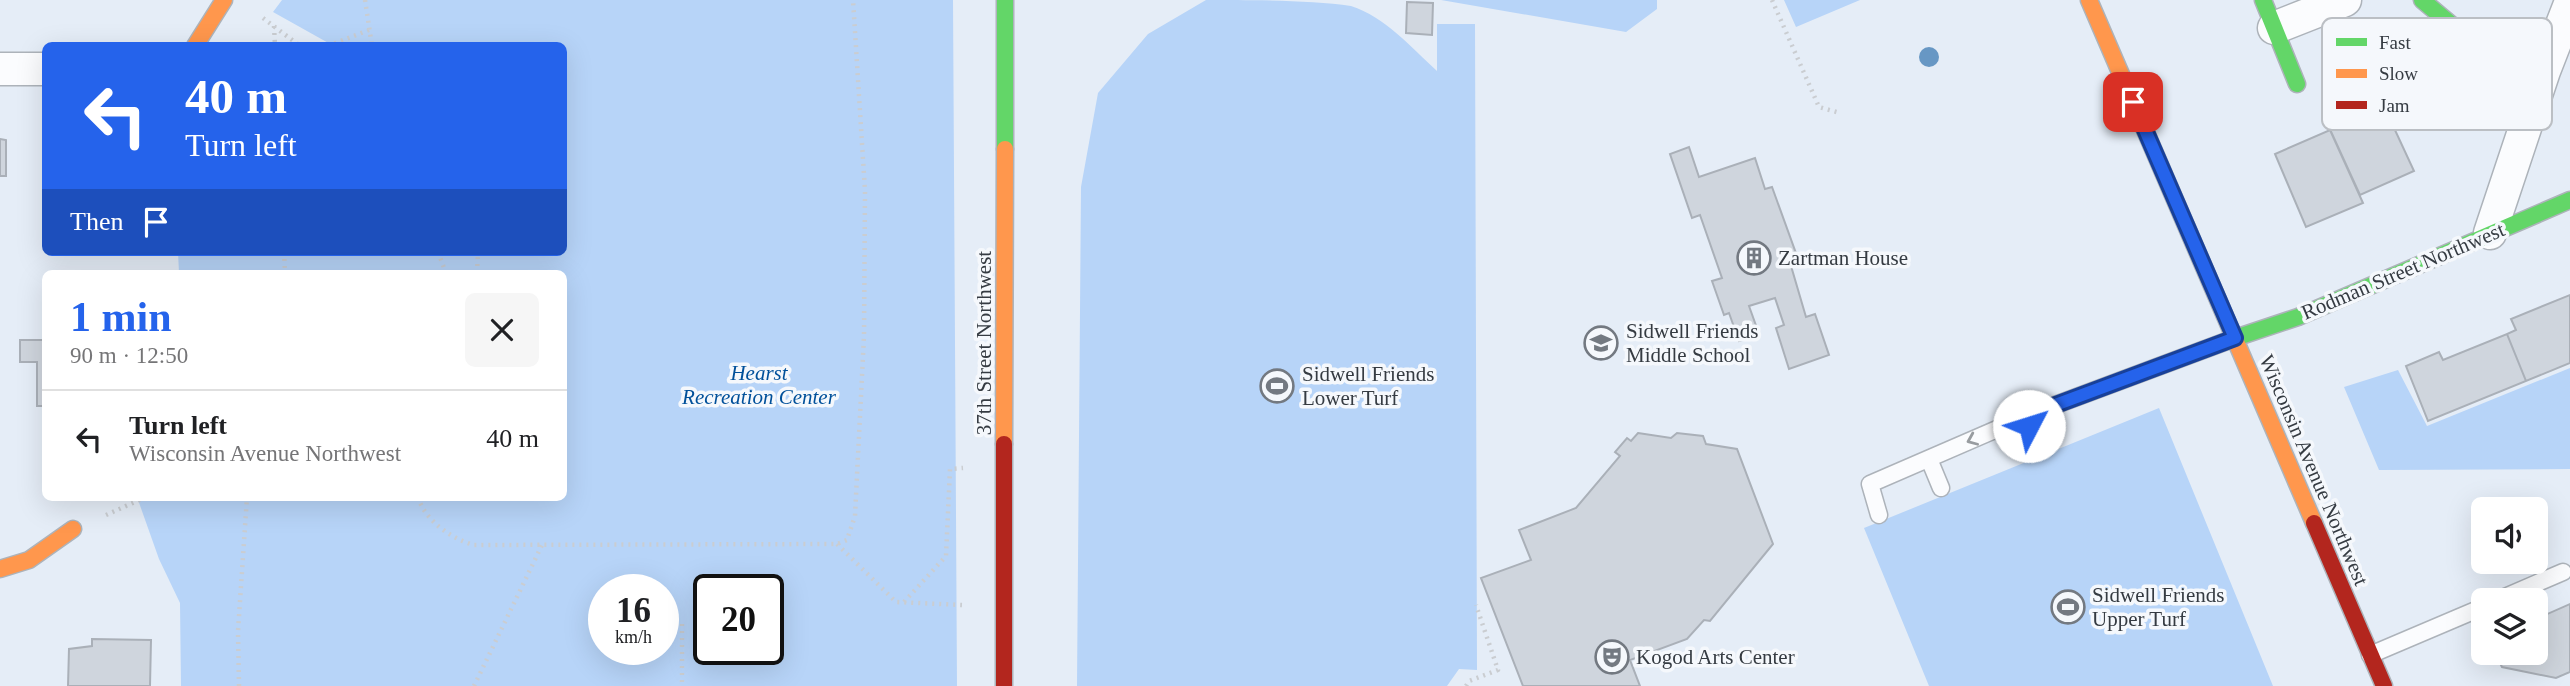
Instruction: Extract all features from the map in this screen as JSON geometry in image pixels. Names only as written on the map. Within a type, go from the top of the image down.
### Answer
[{"type":"street","points":[[198,42],[224,0]]},
{"type":"street","name":"37th Street Northwest","points":[[1004,686],[1005,0]]},
{"type":"street","name":"Wisconsin Avenue Northwest","points":[[2089,0],[2384,686]]},
{"type":"street","points":[[2297,84],[2268,14],[2344,0]]},
{"type":"street","points":[[2422,0],[2443,18]]},
{"type":"street","points":[[2552,50],[2570,4]]},
{"type":"street","points":[[0,69],[42,69]]},
{"type":"street","points":[[2490,233],[2524,130]]},
{"type":"street","name":"Rodman Street Northwest","points":[[2235,338],[2298,317],[2570,200]]},
{"type":"street","points":[[0,569],[29,560],[74,529]]},
{"type":"lane","points":[[1879,515],[1870,484],[2034,413],[2235,338]]},
{"type":"lane","points":[[2027,452],[2023,440],[2034,413]]},
{"type":"lane","points":[[1929,459],[1941,488]]},
{"type":"lane","points":[[2526,588],[2563,572]]},
{"type":"lane","points":[[2370,655],[2471,612]]},
{"type":"path","points":[[365,0],[371,42]]},
{"type":"path","points":[[421,501],[433,520],[455,540],[474,545],[837,544],[847,540],[855,516],[864,336],[865,191],[853,0]]},
{"type":"path","points":[[1772,0],[1819,107],[1840,113]]},
{"type":"path","points":[[263,18],[295,42]]},
{"type":"path","points":[[274,26],[275,42]]},
{"type":"path","points":[[338,42],[369,30]]},
{"type":"path","points":[[904,602],[946,556],[950,468],[963,468]]},
{"type":"path","points":[[239,686],[238,631],[247,501]]},
{"type":"path","points":[[837,544],[896,602],[962,605]]},
{"type":"path","points":[[474,686],[542,545]]},
{"type":"path","points":[[1466,686],[1469,681],[1498,670],[1476,605]]},
{"type":"path","points":[[681,624],[682,686]]},
{"type":"green space","name":"Hearst Recreation Center","points":[[282,0],[953,0],[957,686],[181,686],[180,603],[159,559],[138,501],[567,501],[567,270],[179,270],[178,256],[567,256],[567,42],[327,42],[273,12]]},
{"type":"green space","name":"Sidwell Friends Lower Turf","points":[[1206,0],[1299,1],[1351,6],[1387,25],[1437,71],[1437,24],[1475,24],[1477,670],[1459,669],[1447,686],[1077,686],[1081,187],[1098,93],[1148,34]]},
{"type":"green space","points":[[1441,0],[1657,0],[1657,9],[1626,32]]},
{"type":"green space","points":[[1784,0],[1860,0],[1796,27]]},
{"type":"green space","points":[[2570,368],[2570,469],[2379,470],[2344,387],[2398,370],[2427,426]]},
{"type":"green space","name":"Sidwell Friends Upper Turf","points":[[2159,408],[2273,686],[1929,686],[1864,528]]},
{"type":"building","points":[[1407,2],[1433,3],[1432,35],[1406,33]]},
{"type":"building","points":[[2330,130],[2395,130],[2414,171],[2360,195]]},
{"type":"building","points":[[2330,130],[2363,203],[2306,227],[2275,154]]},
{"type":"building","points":[[0,139],[6,140],[6,176],[0,176]]},
{"type":"building","name":"Zartman House","points":[[1689,147],[1699,177],[1755,158],[1765,189],[1772,187],[1797,256],[1789,259],[1806,317],[1815,314],[1829,355],[1789,369],[1776,328],[1784,325],[1775,298],[1749,306],[1759,334],[1739,341],[1729,313],[1724,315],[1712,281],[1722,278],[1700,215],[1692,218],[1670,154]]},
{"type":"building","points":[[2570,295],[2570,363],[2526,381],[2507,334],[2516,330],[2511,319]]},
{"type":"building","points":[[2507,334],[2526,381],[2428,421],[2406,366],[2439,352],[2443,360]]},
{"type":"building","points":[[20,340],[42,340],[42,406],[37,406],[37,362],[20,362]]},
{"type":"building","name":"Kogod Arts Center","points":[[1638,433],[1671,438],[1677,433],[1703,436],[1706,444],[1737,449],[1773,544],[1710,621],[1704,620],[1687,639],[1630,660],[1640,686],[1523,686],[1481,578],[1531,560],[1519,530],[1576,508],[1620,456],[1615,452],[1627,438],[1631,441]]},
{"type":"building","points":[[2570,604],[2570,672],[2556,678],[2502,667],[2501,665],[2548,665],[2548,614]]},
{"type":"building","points":[[92,639],[151,640],[150,686],[68,686],[69,649],[92,646]]},
{"type":"traffic: fast","points":[[1005,0],[1005,149]]},
{"type":"traffic: fast","points":[[2263,0],[2297,84]]},
{"type":"traffic: fast","points":[[2422,0],[2443,18]]},
{"type":"traffic: fast","points":[[2235,338],[2298,317],[2570,200]]},
{"type":"traffic: slow","points":[[198,42],[224,0]]},
{"type":"traffic: slow","points":[[2089,0],[2314,523]]},
{"type":"traffic: slow","points":[[1004,444],[1005,149]]},
{"type":"traffic: slow","points":[[0,569],[29,560],[73,529]]},
{"type":"traffic: jam","points":[[1004,444],[1004,686]]},
{"type":"traffic: jam","points":[[2314,523],[2384,686]]},
{"type":"place","name":"Zartman House","points":[[1754,258]]},
{"type":"place","name":"Sidwell Friends Middle School","points":[[1601,343]]},
{"type":"place","name":"Sidwell Friends Lower Turf","points":[[1277,386]]},
{"type":"place","name":"Sidwell Friends Upper Turf","points":[[2068,607]]},
{"type":"place","name":"Kogod Arts Center","points":[[1612,657]]},
{"type":"route","points":[[2029,426],[2034,413],[2170,360],[2235,338],[2133,102]]}]
